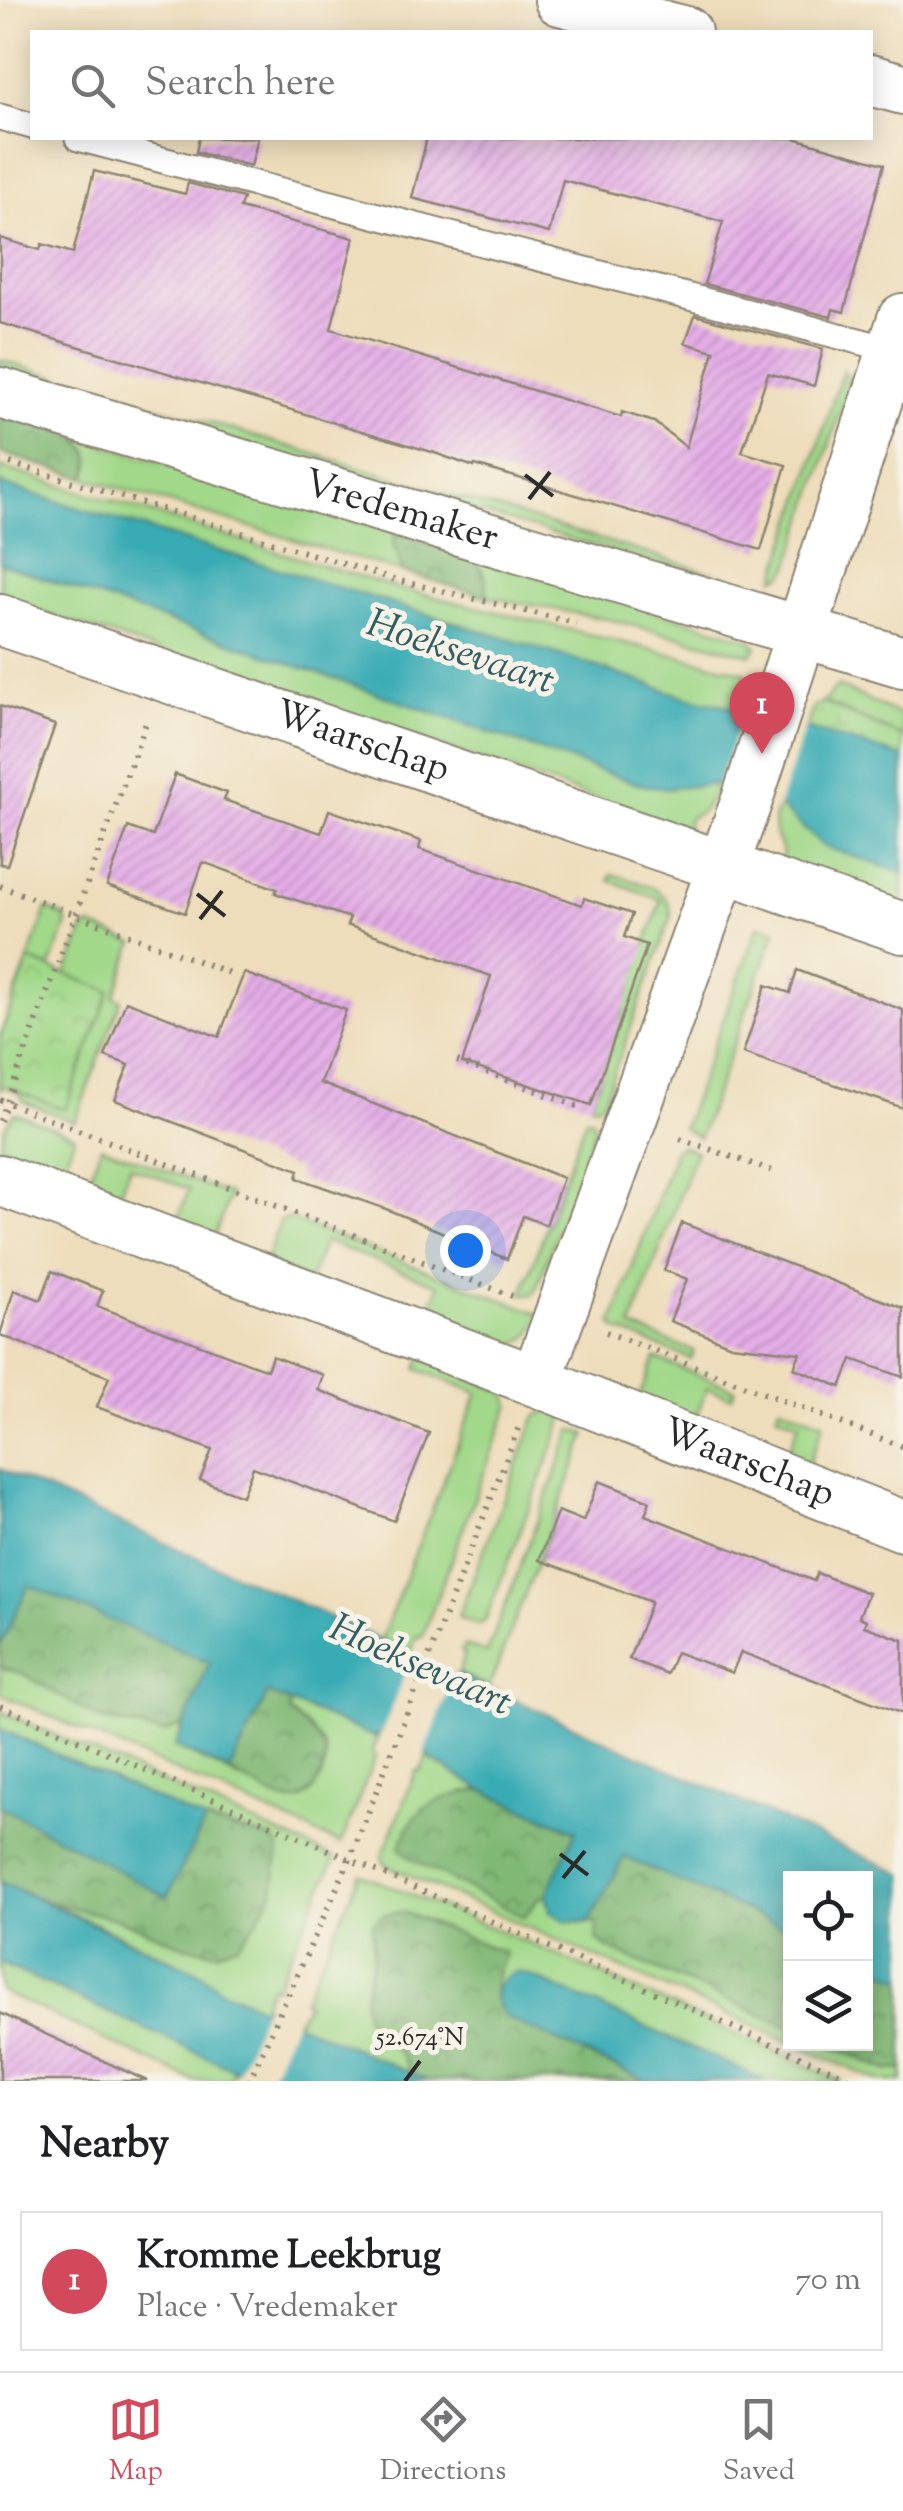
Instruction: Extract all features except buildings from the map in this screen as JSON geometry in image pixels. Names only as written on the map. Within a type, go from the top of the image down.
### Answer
[{"type":"street","points":[[560,0],[678,30]]},
{"type":"street","points":[[873,81],[903,88]]},
{"type":"street","points":[[536,1381],[747,800],[900,341]]},
{"type":"street","name":"Vredemaker","points":[[0,392],[903,662]]},
{"type":"street","name":"Waarschap","points":[[0,620],[903,928]]},
{"type":"street","name":"Waarschap","points":[[0,1180],[536,1381],[903,1526]]},
{"type":"lane","points":[[0,117],[30,125]]},
{"type":"lane","points":[[86,140],[900,341]]},
{"type":"path","points":[[0,460],[400,581],[592,627]]},
{"type":"path","points":[[0,1120],[3,1102],[77,916],[163,675]]},
{"type":"path","points":[[0,886],[232,974]]},
{"type":"path","points":[[3,1102],[903,1447]]},
{"type":"path","points":[[249,2081],[350,1858],[536,1381]]},
{"type":"path","points":[[0,1706],[856,2081]]},
{"type":"green space","points":[[0,360],[772,591],[771,597],[0,373]]},
{"type":"green space","points":[[843,370],[849,378],[847,391],[789,567],[775,578]]},
{"type":"green space","points":[[0,414],[78,439],[87,449],[90,462],[85,478],[0,453]]},
{"type":"green space","points":[[78,437],[396,532],[394,544],[403,572],[85,478],[89,456]]},
{"type":"green space","points":[[0,467],[397,588],[745,672],[750,692],[745,695],[741,709],[689,698],[0,484]]},
{"type":"green space","points":[[396,532],[474,557],[485,576],[488,597],[403,572],[393,544]]},
{"type":"green space","points":[[474,557],[747,638],[757,647],[751,655],[612,620],[488,597],[485,576]]},
{"type":"green space","points":[[0,563],[638,784],[713,784],[714,794],[701,812],[689,818],[686,829],[0,598]]},
{"type":"green space","points":[[838,686],[903,716],[903,737],[823,702]]},
{"type":"green space","points":[[823,702],[903,737],[903,784],[799,751],[813,707]]},
{"type":"green space","points":[[779,806],[825,847],[903,873],[903,905],[780,862],[783,851],[774,822]]},
{"type":"green space","points":[[612,874],[659,892],[666,898],[671,917],[604,1100],[597,1106],[591,1105],[661,900],[609,880]]},
{"type":"green space","points":[[47,909],[64,916],[67,925],[0,1091],[0,1035]]},
{"type":"green space","points":[[91,926],[134,943],[114,997],[121,1000],[75,1122],[24,1102],[19,1094],[84,929]]},
{"type":"green space","points":[[758,926],[776,930],[699,1138],[683,1128]]},
{"type":"green space","points":[[29,960],[110,991],[65,1110],[0,1085],[0,1037]]},
{"type":"green space","points":[[15,1113],[75,1136],[56,1184],[0,1161],[5,1129]]},
{"type":"green space","points":[[586,1118],[592,1120],[595,1128],[536,1290],[532,1295],[522,1294]]},
{"type":"green space","points":[[101,1146],[230,1195],[212,1243],[174,1229],[189,1189],[130,1166],[115,1205],[83,1193]]},
{"type":"green space","points":[[681,1146],[696,1151],[631,1327],[694,1351],[691,1359],[618,1330],[612,1324],[675,1150]]},
{"type":"green space","points":[[287,1218],[543,1315],[527,1338],[505,1348],[424,1325],[439,1285],[324,1241],[309,1281],[265,1264],[280,1221]]},
{"type":"green space","points":[[421,1357],[506,1393],[510,1404],[422,1637],[417,1636],[410,1654],[381,1640],[478,1393],[417,1369]]},
{"type":"green space","points":[[655,1358],[735,1389],[732,1397],[707,1388],[692,1427],[636,1405]]},
{"type":"green space","points":[[780,1406],[824,1423],[806,1471],[784,1462],[799,1423],[776,1414]]},
{"type":"green space","points":[[552,1409],[566,1414],[485,1621],[478,1625],[458,1617],[536,1416]]},
{"type":"green space","points":[[572,1430],[587,1434],[489,1687],[459,1673],[465,1654],[461,1652],[464,1645],[487,1653]]},
{"type":"green space","points":[[29,1584],[210,1663],[183,1725],[163,1733],[99,1719],[22,1673],[0,1667],[0,1646]]},
{"type":"green space","points":[[0,1668],[22,1673],[99,1719],[162,1733],[183,1725],[175,1747],[286,1801],[302,1799],[313,1790],[325,1762],[318,1737],[289,1712],[289,1701],[375,1737],[379,1734],[372,1753],[376,1755],[341,1844],[0,1694]]},
{"type":"green space","points":[[268,1693],[289,1701],[290,1712],[316,1736],[325,1751],[316,1785],[295,1801],[273,1796],[229,1771]]},
{"type":"green space","points":[[0,1711],[335,1858],[262,2008],[220,1989],[204,1975],[47,1901],[121,1920],[184,1946],[225,1826],[205,1821],[0,1729]]},
{"type":"green space","points":[[428,1753],[428,1758],[482,1790],[464,1792],[422,1809],[410,1858],[524,1917],[539,1898],[547,1895],[547,1903],[581,1923],[597,1922],[597,1939],[606,1947],[783,2024],[783,2039],[385,1865],[382,1857],[416,1771],[421,1771]]},
{"type":"green space","points":[[482,1790],[576,1832],[547,1895],[539,1898],[524,1917],[410,1858],[400,1848],[412,1822],[430,1805],[453,1795]]},
{"type":"green space","points":[[0,1806],[167,1896],[205,1821],[273,1839],[279,1848],[273,1893],[237,1945],[218,1952],[184,1946],[121,1920],[47,1901],[0,1882]]},
{"type":"green space","points":[[624,1856],[783,1927],[783,2024],[606,1947],[597,1939],[597,1922],[589,1922]]},
{"type":"green space","points":[[360,1874],[539,1947],[842,2081],[766,2081],[529,1975],[511,1974],[496,1990],[496,1975],[505,1953],[403,1912],[372,1924],[373,1957],[367,1979],[375,2034],[401,2055],[409,2073],[295,2023],[307,2004],[303,2001]]},
{"type":"green space","points":[[403,1912],[505,1953],[495,1995],[507,2018],[646,2081],[428,2081],[409,2073],[403,2056],[370,2026],[364,2002],[373,1956],[372,1924],[384,1914]]},
{"type":"green space","points":[[0,1963],[232,2068],[234,2073],[227,2081],[194,2081],[0,1991]]},
{"type":"green space","points":[[873,1966],[903,1980],[903,2069],[888,2070],[843,2051],[873,2051]]},
{"type":"green space","points":[[809,2051],[843,2051],[887,2070],[903,2069],[903,2081],[879,2081]]},
{"type":"water","name":"Hoeksevaart","points":[[0,484],[689,698],[738,708],[903,757],[903,873],[825,847],[779,806],[713,784],[665,789],[638,784],[0,563]]},
{"type":"water","name":"Hoeksevaart","points":[[0,1469],[903,1874],[903,1980],[873,1966],[873,1871],[783,1871],[783,1927],[624,1857],[589,1922],[566,1921],[550,1911],[547,1895],[576,1831],[482,1790],[428,1757],[429,1753],[378,1734],[375,1737],[268,1693],[229,1771],[175,1747],[210,1663],[29,1585],[0,1646]]},
{"type":"water","points":[[0,1729],[205,1821],[167,1897],[0,1806]]},
{"type":"water","points":[[0,1882],[204,1975],[220,1989],[428,2081],[260,2081],[0,1963]]},
{"type":"water","points":[[518,1972],[766,2081],[646,2081],[507,2018],[498,2005],[496,1991],[503,1980]]},
{"type":"pier","points":[[746,705],[806,723],[777,810],[716,790]]},
{"type":"pier","points":[[414,1650],[458,1667],[423,1757],[379,1740]]},
{"type":"pier","points":[[266,2005],[296,2018],[268,2081],[248,2081],[236,2075]]},
{"type":"place","name":"Kromme Leekbrug","points":[[762,754]]}]
